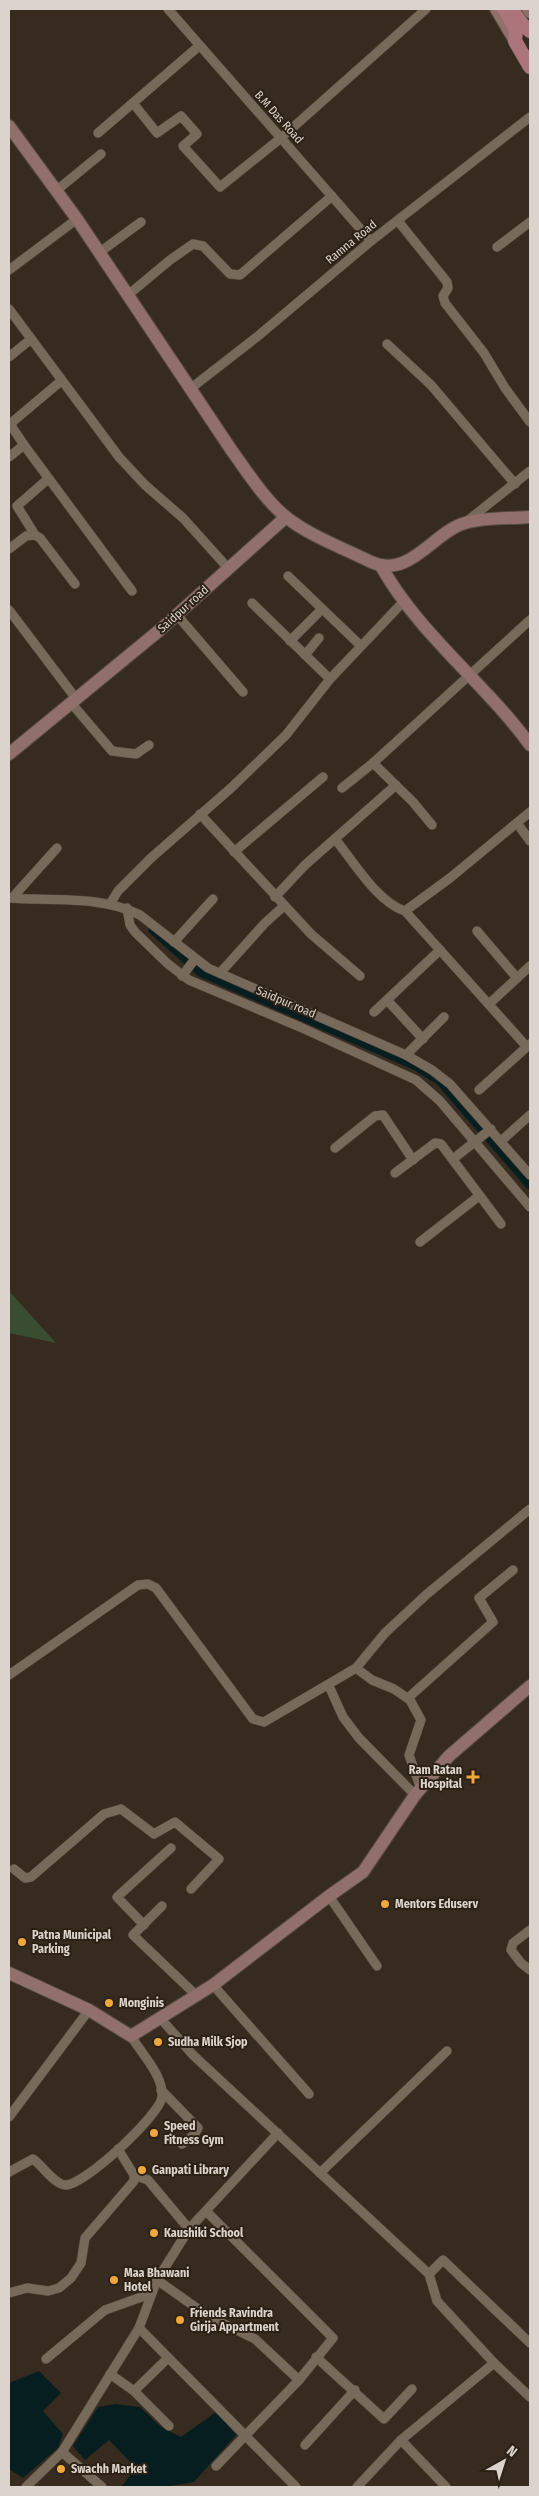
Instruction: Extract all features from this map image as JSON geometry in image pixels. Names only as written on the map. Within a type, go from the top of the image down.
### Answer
[{"type":"main road","points":[[496,9],[530,67]]},
{"type":"main road","points":[[504,9],[516,29],[515,42]]},
{"type":"main road","points":[[512,9],[522,24],[530,30]]},
{"type":"main road","points":[[9,126],[100,252],[190,389],[252,478],[286,517],[303,528],[381,566],[392,567],[404,563],[449,531],[464,523],[530,517]]},
{"type":"main road","name":"Saidpur road","points":[[9,754],[177,616],[286,517]]},
{"type":"main road","points":[[381,566],[404,600],[470,675],[528,736]]},
{"type":"main road","points":[[9,1973],[89,2010],[131,2036],[213,1985],[363,1872],[418,1792],[467,1740],[530,1688]]},
{"type":"street","name":"B.M Das Road","points":[[168,9],[371,241]]},
{"type":"street","points":[[133,104],[157,133],[181,116],[197,134],[182,146],[220,187],[281,138],[426,9]]},
{"type":"street","points":[[98,133],[199,46]]},
{"type":"street","name":"Ramna Road","points":[[190,389],[258,336],[371,241],[530,117]]},
{"type":"street","points":[[57,190],[101,154]]},
{"type":"street","points":[[128,296],[170,260],[193,244],[203,246],[230,274],[240,275],[332,196]]},
{"type":"street","points":[[9,270],[77,219]]},
{"type":"street","points":[[398,221],[447,282],[448,288],[443,296],[445,303],[484,353],[505,388],[530,422]]},
{"type":"street","points":[[100,252],[141,222]]},
{"type":"street","points":[[497,246],[530,222]]},
{"type":"street","points":[[9,309],[119,457],[145,485],[183,518],[228,568]]},
{"type":"street","points":[[9,357],[31,339]]},
{"type":"street","points":[[387,344],[430,385],[515,484]]},
{"type":"street","points":[[61,381],[10,424],[48,479],[132,591]]},
{"type":"street","points":[[9,457],[24,445]]},
{"type":"street","points":[[464,523],[530,471]]},
{"type":"street","points":[[48,479],[17,506],[35,535],[75,584]]},
{"type":"street","points":[[9,550],[26,536],[35,535]]},
{"type":"street","points":[[288,576],[360,645]]},
{"type":"street","points":[[110,904],[118,891],[286,735],[330,679],[404,600]]},
{"type":"street","points":[[252,603],[330,679]]},
{"type":"street","points":[[290,641],[322,609]]},
{"type":"street","points":[[9,610],[74,702],[112,751],[136,754],[149,745]]},
{"type":"street","points":[[177,616],[243,692]]},
{"type":"street","points":[[342,788],[373,764],[530,620]]},
{"type":"street","points":[[305,655],[319,638]]},
{"type":"street","points":[[373,764],[413,802],[432,825]]},
{"type":"street","points":[[234,852],[323,777]]},
{"type":"street","points":[[275,897],[305,865],[396,785]]},
{"type":"street","points":[[405,911],[450,878],[530,812]]},
{"type":"street","points":[[200,814],[311,934],[360,976]]},
{"type":"street","points":[[517,823],[530,841]]},
{"type":"street","points":[[335,838],[378,893],[395,908],[405,911],[529,1046],[478,1090]]},
{"type":"street","points":[[10,898],[58,848]]},
{"type":"street","name":"Saidpur road","points":[[10,898],[110,904],[127,908],[140,915],[194,960],[406,1055],[450,1084],[530,1175]]},
{"type":"street","points":[[174,942],[213,899]]},
{"type":"street","points":[[220,973],[265,923],[284,906]]},
{"type":"street","points":[[127,908],[130,925],[135,932],[184,974],[417,1078],[477,1141],[530,1207]]},
{"type":"street","points":[[477,931],[516,978]]},
{"type":"street","points":[[374,1012],[440,950]]},
{"type":"street","points":[[184,974],[194,960]]},
{"type":"street","points":[[489,1004],[530,966]]},
{"type":"street","points":[[386,1000],[423,1039]]},
{"type":"street","points":[[406,1055],[444,1017]]},
{"type":"street","points":[[417,1078],[425,1067]]},
{"type":"street","points":[[335,1148],[375,1116],[383,1115],[413,1160]]},
{"type":"street","points":[[501,1141],[530,1116]]},
{"type":"street","points":[[452,1159],[489,1130]]},
{"type":"street","points":[[394,1173],[438,1143],[501,1224]]},
{"type":"street","points":[[420,1242],[479,1196]]},
{"type":"street","points":[[9,1675],[142,1583],[156,1588],[253,1719],[264,1722],[329,1686],[356,1668],[385,1633],[427,1594],[530,1510]]},
{"type":"street","points":[[408,1698],[493,1622],[479,1598],[513,1570]]},
{"type":"street","points":[[356,1668],[372,1680],[394,1689],[408,1698],[421,1720],[409,1755],[418,1792]]},
{"type":"street","points":[[329,1686],[343,1717],[359,1738],[418,1792]]},
{"type":"street","points":[[14,1869],[25,1878],[31,1877],[104,1814],[121,1809],[154,1834],[175,1822],[219,1859],[191,1889]]},
{"type":"street","points":[[144,1925],[117,1896],[171,1848]]},
{"type":"street","points":[[329,1896],[377,1966]]},
{"type":"street","points":[[162,1906],[133,1935],[197,1996]]},
{"type":"street","points":[[530,1930],[513,1943],[511,1950],[521,1963],[530,1970]]},
{"type":"street","points":[[213,1985],[309,2094]]},
{"type":"street","points":[[9,2117],[89,2010]]},
{"type":"street","points":[[161,2019],[193,2054],[428,2274],[437,2301],[494,2363],[530,2396]]},
{"type":"street","points":[[9,2172],[33,2159],[60,2184],[68,2185],[84,2177],[118,2150],[159,2105],[162,2096],[159,2079],[131,2036]]},
{"type":"street","points":[[320,2172],[447,2050]]},
{"type":"street","points":[[161,2090],[198,2128],[194,2135],[182,2144]]},
{"type":"street","points":[[26,2487],[62,2452],[139,2328],[150,2294],[157,2280],[189,2229],[278,2133]]},
{"type":"street","points":[[9,2294],[27,2288],[48,2291],[59,2288],[71,2278],[81,2263],[85,2238],[134,2181],[134,2175],[118,2150]]},
{"type":"street","points":[[134,2175],[145,2178],[154,2186],[189,2229]]},
{"type":"street","points":[[206,2211],[333,2338],[299,2380],[216,2466]]},
{"type":"street","points":[[428,2274],[443,2260],[530,2343]]},
{"type":"street","points":[[157,2280],[208,2316],[255,2339],[299,2380]]},
{"type":"street","points":[[46,2359],[105,2310],[150,2294]]},
{"type":"street","points":[[139,2328],[296,2487]]},
{"type":"street","points":[[316,2357],[384,2418],[412,2389]]},
{"type":"street","points":[[134,2391],[168,2358]]},
{"type":"street","points":[[357,2487],[401,2440],[494,2363]]},
{"type":"street","points":[[110,2374],[134,2391],[169,2426]]},
{"type":"street","points":[[305,2446],[355,2390]]},
{"type":"street","points":[[401,2440],[444,2486]]},
{"type":"street","points":[[62,2452],[102,2487]]},
{"type":"green space","points":[[9,1291],[56,1343],[9,1333]]},
{"type":"water","points":[[39,2371],[61,2393],[43,2411],[63,2434],[58,2448],[23,2478],[9,2469],[9,2383]]},
{"type":"water","points":[[115,2404],[140,2407],[161,2427],[181,2437],[216,2412],[236,2435],[194,2482],[164,2487],[121,2487],[136,2468],[109,2440],[85,2460],[73,2446],[98,2407]]},
{"type":"waterway","points":[[153,930],[200,972],[414,1065],[440,1081],[530,1185]]},
{"type":"place","name":"Ram Ratan Hospital","points":[[473,1777]]},
{"type":"place","name":"Mentors Eduserv","points":[[385,1904]]},
{"type":"place","name":"Patna Municipal Parking","points":[[22,1942]]},
{"type":"place","name":"Monginis","points":[[109,2003]]},
{"type":"place","name":"Sudha Milk Sjop","points":[[158,2042]]},
{"type":"place","name":"Speed Fitness Gym","points":[[154,2133]]},
{"type":"place","name":"Ganpati Library","points":[[142,2170]]},
{"type":"place","name":"Kaushiki School","points":[[154,2233]]},
{"type":"place","name":"Maa Bhawani Hotel","points":[[114,2280]]},
{"type":"place","name":"Friends Ravindra Girija Appartment","points":[[180,2320]]},
{"type":"place","name":"Swachh Market","points":[[61,2469]]}]
